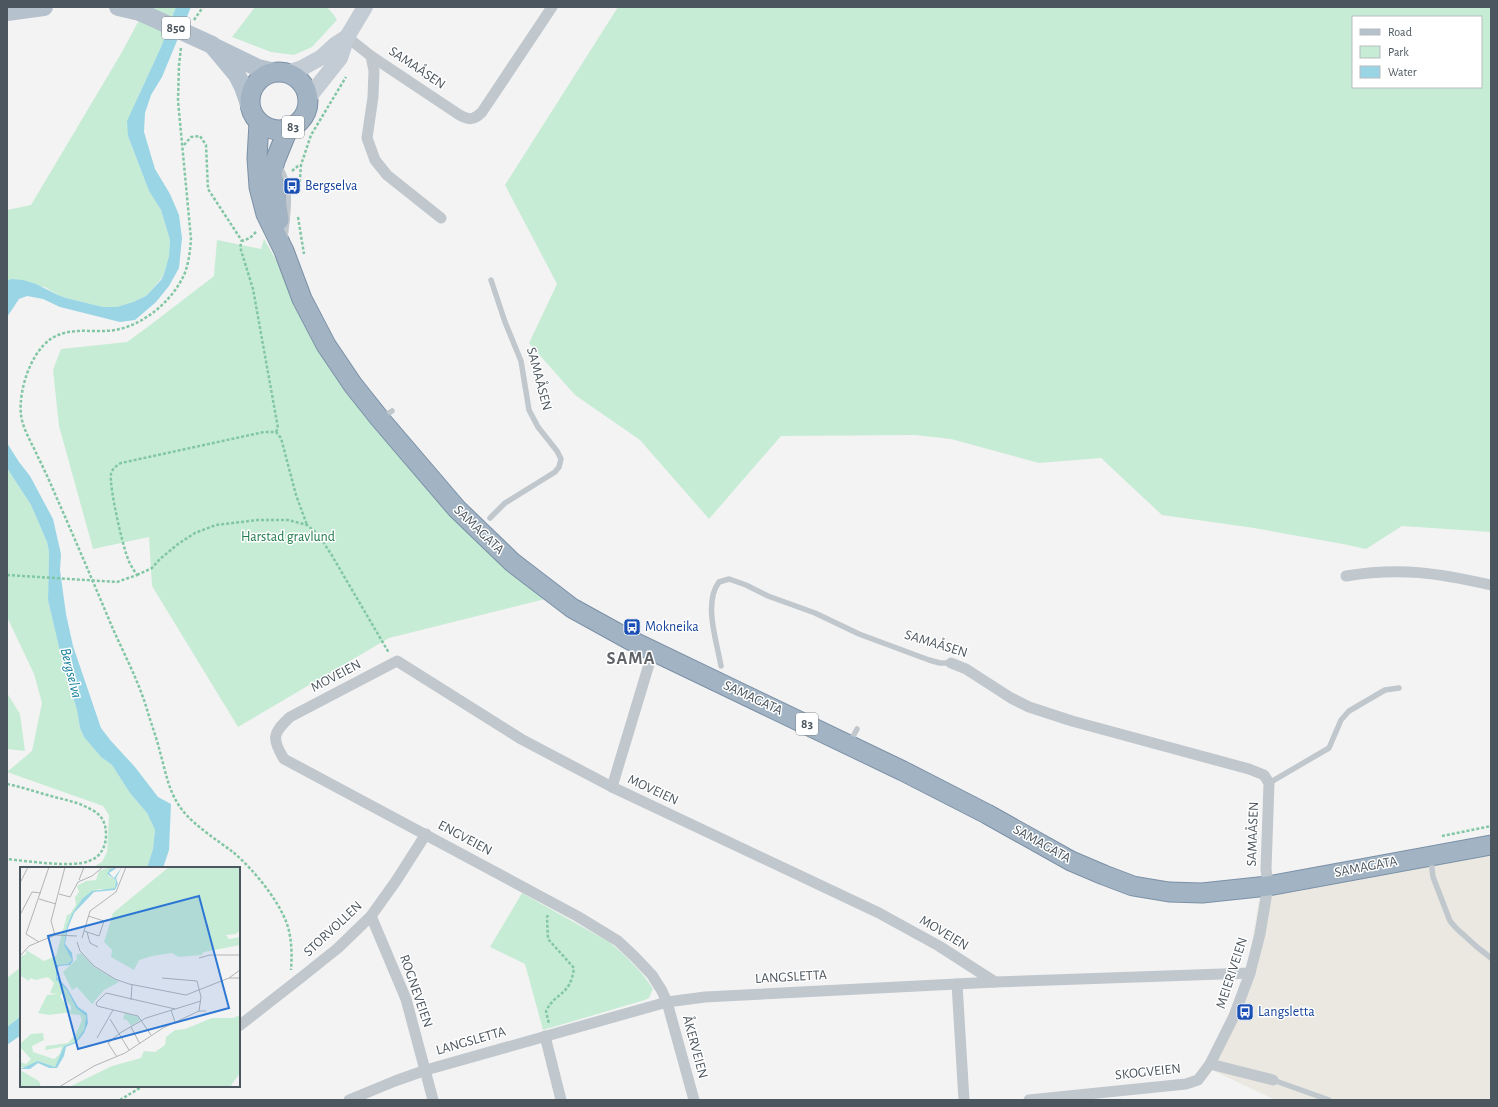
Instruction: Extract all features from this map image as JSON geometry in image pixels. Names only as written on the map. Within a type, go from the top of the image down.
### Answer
[{"type":"highway","name":"83","points":[[281,72],[295,76],[302,82],[309,97],[309,106],[302,121],[296,126],[278,131],[268,128],[255,115],[250,97],[253,88],[262,78],[281,72]]},
{"type":"highway","name":"SAMAGATA","points":[[255,115],[259,187],[266,214],[284,251],[302,299],[314,323],[353,386],[386,415],[457,509],[512,562],[572,608],[634,634],[656,652],[853,737],[980,811],[1071,861],[1133,886],[1169,892],[1202,893],[1268,886],[1491,845]]},
{"type":"highway","name":"SAMAGATA","points":[[284,251],[273,179],[274,161],[288,129]]},
{"type":"main road","points":[[7,12],[44,7]]},
{"type":"main road","name":"850","points":[[118,7],[140,12],[258,68],[281,72]]},
{"type":"main road","points":[[309,97],[340,58],[347,37],[365,7]]},
{"type":"main road","points":[[281,72],[302,68],[322,57],[335,45],[347,37]]},
{"type":"main road","name":"850","points":[[212,45],[237,76],[255,115]]},
{"type":"street","name":"SAMAÅSEN","points":[[347,37],[371,56],[458,114],[466,119],[473,119],[482,112],[552,7]]},
{"type":"street","name":"SAMAÅSEN","points":[[371,56],[374,71],[367,138],[375,160],[387,175],[442,218]]},
{"type":"street","points":[[1346,576],[1363,573],[1397,571],[1425,572],[1449,575],[1491,585]]},
{"type":"street","points":[[612,787],[650,661],[656,652]]},
{"type":"street","name":"MOVEIEN","points":[[304,710],[397,661],[521,740],[612,787],[879,913],[939,946],[995,982]]},
{"type":"street","name":"SAMAÅSEN","points":[[951,663],[966,669],[1010,698],[1029,707],[1072,721],[1248,769],[1264,775],[1269,783],[1266,869],[1268,886]]},
{"type":"street","name":"ENGVEIEN","points":[[304,710],[290,717],[276,733],[275,740],[284,759],[591,924],[624,946],[635,956],[652,975],[667,1002]]},
{"type":"street","name":"STORVOLLEN","points":[[240,1025],[338,948],[371,916],[426,834]]},
{"type":"street","name":"MEIERIVEIEN","points":[[1210,1064],[1234,1016],[1250,973],[1260,934],[1268,886]]},
{"type":"street","name":"ROGNEVEIEN","points":[[371,916],[406,999],[433,1100]]},
{"type":"street","name":"LANGSLETTA","points":[[349,1100],[426,1070],[667,1002],[705,997],[995,982],[1250,973]]},
{"type":"street","points":[[957,984],[964,1100]]},
{"type":"street","name":"ÅKERVEIEN","points":[[667,1002],[694,1100]]},
{"type":"street","points":[[548,1035],[561,1100]]},
{"type":"street","points":[[1210,1064],[1273,1080]]},
{"type":"street","name":"SKOGVEIEN","points":[[1029,1100],[1186,1084],[1198,1080],[1210,1064]]},
{"type":"lane","name":"SAMAÅSEN","points":[[490,518],[505,503],[555,472],[559,467],[561,459],[557,451],[538,427],[529,410],[521,361],[505,322],[491,280]]},
{"type":"lane","name":"SAMAÅSEN","points":[[721,666],[711,612],[711,600],[714,589],[719,582],[729,579],[746,585],[768,596],[815,613],[859,634],[929,660],[940,663],[951,663]]},
{"type":"lane","name":"SAMAÅSEN","points":[[1269,783],[1329,748],[1341,720],[1349,711],[1385,690],[1399,688]]},
{"type":"lane","points":[[1431,855],[1433,877],[1450,921],[1477,947],[1491,958]]},
{"type":"lane","points":[[1273,1080],[1330,1100]]},
{"type":"path","points":[[193,23],[203,7]]},
{"type":"path","points":[[182,47],[179,65],[178,101],[191,239],[190,254],[184,274],[176,289],[159,307],[149,315],[130,326],[114,330],[68,332],[57,334],[47,341],[32,362],[21,396],[21,415],[25,430],[60,505],[146,705],[161,754],[166,779],[183,811],[236,855],[262,881],[287,925],[292,949],[290,971]]},
{"type":"path","points":[[183,145],[191,137],[200,136],[206,145],[208,189],[242,241]]},
{"type":"path","points":[[290,172],[301,165]]},
{"type":"path","points":[[257,227],[255,235],[242,241],[240,247],[253,289],[278,428],[276,432]]},
{"type":"path","points":[[137,575],[127,558],[115,505],[111,484],[111,473],[114,467],[121,463],[264,432],[276,432]]},
{"type":"path","points":[[276,432],[281,438],[296,494],[307,525]]},
{"type":"path","points":[[7,575],[117,582],[152,568],[160,559],[194,533],[216,525],[258,520],[288,520],[307,525],[318,534],[395,662]]},
{"type":"path","points":[[7,784],[77,803],[93,810],[102,817],[106,827],[104,847],[98,855],[90,861],[76,864],[7,859]]},
{"type":"path","points":[[548,1035],[546,1011],[549,1005],[565,992],[573,980],[574,968],[548,939],[547,917],[554,903]]},
{"type":"path","points":[[120,1100],[140,1087]]},
{"type":"shaded area","points":[[1491,842],[1491,1100],[1275,1100],[1212,1070],[1248,965],[1263,877]]},
{"type":"green space","points":[[146,7],[176,7],[161,47],[138,97],[128,136],[149,191],[161,210],[170,240],[169,256],[164,274],[146,296],[117,307],[103,307],[66,298],[45,287],[7,281],[7,210],[31,205],[122,52]]},
{"type":"green space","points":[[255,7],[327,7],[337,20],[312,47],[294,55],[271,52],[232,37]]},
{"type":"green space","points":[[618,7],[1491,7],[1491,532],[1402,526],[1366,549],[1254,528],[1162,515],[1101,458],[1039,463],[951,439],[915,435],[781,436],[709,519],[640,440],[575,395],[529,343],[557,284],[505,185]]},
{"type":"green space","name":"Harstad gravlund","points":[[264,239],[280,267],[287,287],[485,549],[499,563],[545,599],[389,638],[238,727],[152,586],[149,537],[93,549],[59,426],[53,370],[61,349],[127,342],[214,276],[217,240],[261,249]]},
{"type":"green space","points":[[7,468],[31,505],[47,542],[49,552],[48,600],[64,669],[77,710],[80,728],[84,737],[101,757],[112,765],[130,793],[147,813],[155,830],[153,849],[147,867],[93,867],[102,862],[107,852],[109,815],[103,806],[7,772],[32,751],[42,703],[34,674],[7,617]]},
{"type":"green space","points":[[7,693],[20,714],[25,751],[7,749]]},
{"type":"green space","points":[[522,893],[609,942],[633,964],[653,989],[649,998],[543,1030],[525,964],[490,947]]},
{"type":"green space","points":[[20,968],[20,1017],[7,1027],[7,978]]},
{"type":"water","points":[[176,7],[191,7],[162,77],[151,95],[145,113],[144,132],[155,169],[170,194],[179,215],[182,238],[179,268],[169,286],[156,302],[135,320],[120,322],[60,307],[43,299],[27,296],[19,299],[7,317],[7,281],[11,279],[23,280],[36,284],[66,298],[103,307],[117,307],[146,296],[161,280],[169,256],[170,240],[161,210],[149,191],[128,136],[127,121],[161,47]]},
{"type":"water","points":[[7,443],[30,476],[53,519],[61,554],[60,570],[66,614],[73,646],[101,728],[135,767],[158,797],[171,804],[169,850],[163,867],[147,867],[153,849],[155,830],[147,813],[130,793],[112,765],[101,757],[84,737],[80,728],[77,710],[64,669],[48,600],[49,552],[47,542],[31,505],[7,468]]},
{"type":"water","points":[[20,1017],[20,1036],[7,1045],[7,1027]]},
{"type":"place","name":"Bergselva","points":[[292,186]]},
{"type":"place","name":"Mokneika","points":[[632,627]]},
{"type":"place","name":"Langsletta","points":[[1245,1012]]},
{"type":"district","name":"SAMA","points":[[631,659]]}]
